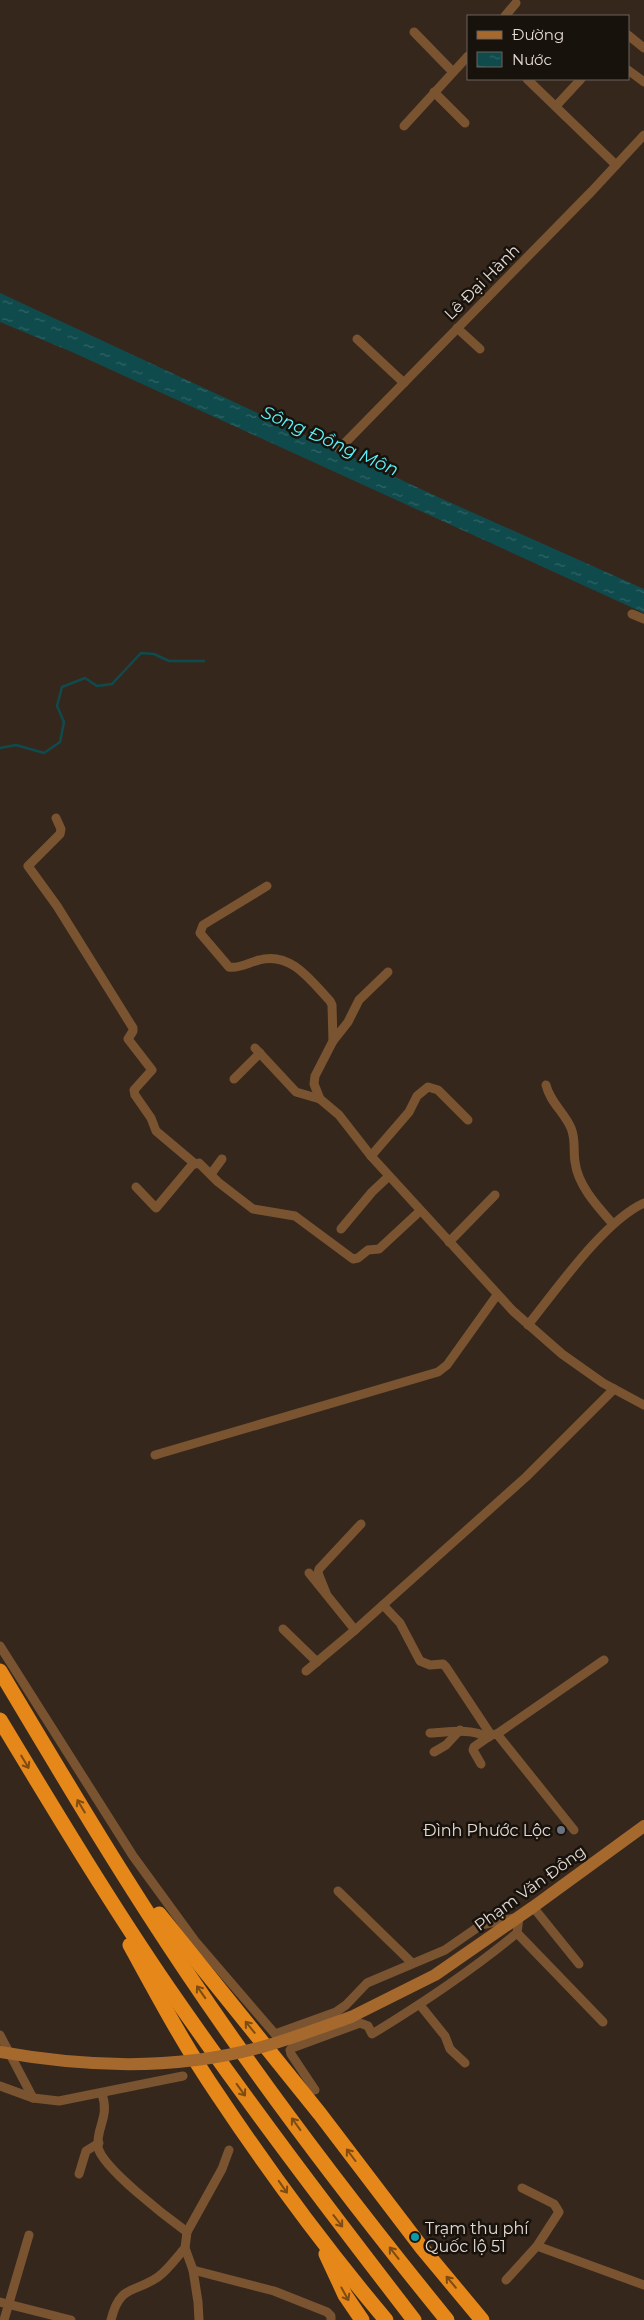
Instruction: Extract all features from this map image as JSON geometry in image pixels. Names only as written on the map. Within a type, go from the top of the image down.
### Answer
[{"type":"highway","points":[[0,1670],[106,1848],[188,1975],[326,2166],[446,2319]]},
{"type":"highway","points":[[0,1720],[85,1862],[169,2015],[217,2094],[318,2234],[386,2320]]},
{"type":"highway","points":[[106,1848],[320,2114],[422,2248],[482,2320]]},
{"type":"highway","points":[[85,1862],[224,2068],[306,2180],[414,2320]]},
{"type":"highway","points":[[318,2234],[344,2295],[362,2320]]},
{"type":"main road","name":"Phạm Văn Đồng","points":[[0,2052],[41,2060],[100,2065],[152,2064],[210,2057],[270,2045],[351,2017],[435,1975],[533,1908],[644,1826]]},
{"type":"street","points":[[506,15],[516,3]]},
{"type":"street","points":[[414,32],[452,71]]},
{"type":"street","points":[[629,36],[644,48]]},
{"type":"street","points":[[404,126],[452,71],[467,57]]},
{"type":"street","points":[[629,71],[644,82]]},
{"type":"street","points":[[528,80],[616,165]]},
{"type":"street","points":[[556,106],[580,80]]},
{"type":"street","points":[[434,92],[465,123]]},
{"type":"street","name":"Lê Đại Hành","points":[[339,449],[644,135]]},
{"type":"street","points":[[457,328],[480,349]]},
{"type":"street","points":[[357,339],[404,383]]},
{"type":"street","points":[[632,614],[644,618]]},
{"type":"street","points":[[56,818],[61,829],[60,834],[28,866],[57,906],[133,1028],[128,1039],[152,1070],[133,1093],[156,1131],[194,1163],[199,1163],[253,1209],[295,1216],[353,1259],[358,1258],[368,1250],[379,1249],[420,1211]]},
{"type":"street","points":[[267,886],[203,925],[200,930],[201,935],[229,967],[235,968],[264,959],[289,961],[296,965],[332,1005],[333,1041]]},
{"type":"street","points":[[320,1099],[314,1084],[315,1076],[333,1041],[348,1022],[359,1000],[388,972]]},
{"type":"street","points":[[234,1079],[258,1051],[296,1092],[320,1099],[339,1115],[371,1156],[420,1211],[497,1295],[528,1325],[562,1354],[614,1389],[644,1405]]},
{"type":"street","points":[[546,1085],[548,1094],[564,1114],[575,1137],[575,1164],[579,1175],[589,1194],[613,1224]]},
{"type":"street","points":[[371,1156],[409,1112],[417,1096],[428,1087],[438,1090],[468,1120]]},
{"type":"street","points":[[211,1174],[222,1159]]},
{"type":"street","points":[[136,1187],[157,1208],[194,1163]]},
{"type":"street","points":[[341,1229],[372,1192],[389,1176]]},
{"type":"street","points":[[448,1242],[495,1195]]},
{"type":"street","points":[[528,1325],[613,1224],[632,1209],[644,1203]]},
{"type":"street","points":[[155,1455],[438,1372],[447,1365],[497,1295]]},
{"type":"street","points":[[306,1671],[356,1630],[526,1477],[614,1389]]},
{"type":"street","points":[[326,1593],[318,1573],[319,1569],[361,1524]]},
{"type":"street","points":[[309,1573],[356,1630]]},
{"type":"street","points":[[382,1605],[400,1623],[420,1661],[430,1665],[443,1664],[446,1667],[492,1735],[574,1830]]},
{"type":"street","points":[[283,1629],[317,1662]]},
{"type":"street","points":[[0,1646],[133,1856],[195,1941],[272,2032],[280,2034],[336,2012],[346,2005],[367,1983],[445,1950],[482,1926],[519,1917],[517,1934],[467,1973],[420,2005],[372,2034],[368,2026],[360,2023],[292,2048],[290,2050],[291,2054],[315,2090]]},
{"type":"street","points":[[481,1764],[473,1750],[474,1747],[604,1660]]},
{"type":"street","points":[[430,1733],[460,1730],[492,1735]]},
{"type":"street","points":[[434,1752],[446,1745],[460,1730]]},
{"type":"street","points":[[338,1891],[412,1963]]},
{"type":"street","points":[[533,1908],[579,1964]]},
{"type":"street","points":[[517,1934],[603,2022]]},
{"type":"street","points":[[420,2005],[445,2036],[450,2049],[465,2063]]},
{"type":"street","points":[[0,2035],[33,2098]]},
{"type":"street","points":[[0,2086],[33,2098],[59,2101],[102,2094],[183,2076]]},
{"type":"street","points":[[102,2094],[106,2109],[98,2143],[101,2154],[138,2194],[187,2232]]},
{"type":"street","points":[[79,2174],[86,2151],[98,2143]]},
{"type":"street","points":[[199,2320],[193,2270],[185,2248],[187,2232],[222,2169],[229,2150]]},
{"type":"street","points":[[506,2280],[537,2246],[559,2212],[554,2204],[522,2188]]},
{"type":"street","points":[[4,2320],[4,2303],[29,2235]]},
{"type":"street","points":[[537,2246],[644,2285]]},
{"type":"street","points":[[111,2320],[117,2301],[124,2293],[160,2276],[185,2248]]},
{"type":"street","points":[[193,2270],[274,2291],[327,2312],[331,2316],[331,2320]]},
{"type":"street","points":[[4,2303],[71,2320]]},
{"type":"water","name":"Sông Đồng Môn","points":[[0,293],[440,498],[644,589],[644,613],[72,352],[0,322]]},
{"type":"waterway","points":[[0,748],[16,745],[44,753],[60,742],[64,722],[57,706],[62,687],[85,678],[97,686],[112,684],[141,653],[154,654],[169,661],[204,661]]},
{"type":"place","name":"Đình Phước Lộc","points":[[561,1830]]},
{"type":"place","name":"Trạm thu phí Quốc lộ 51","points":[[415,2237]]}]
